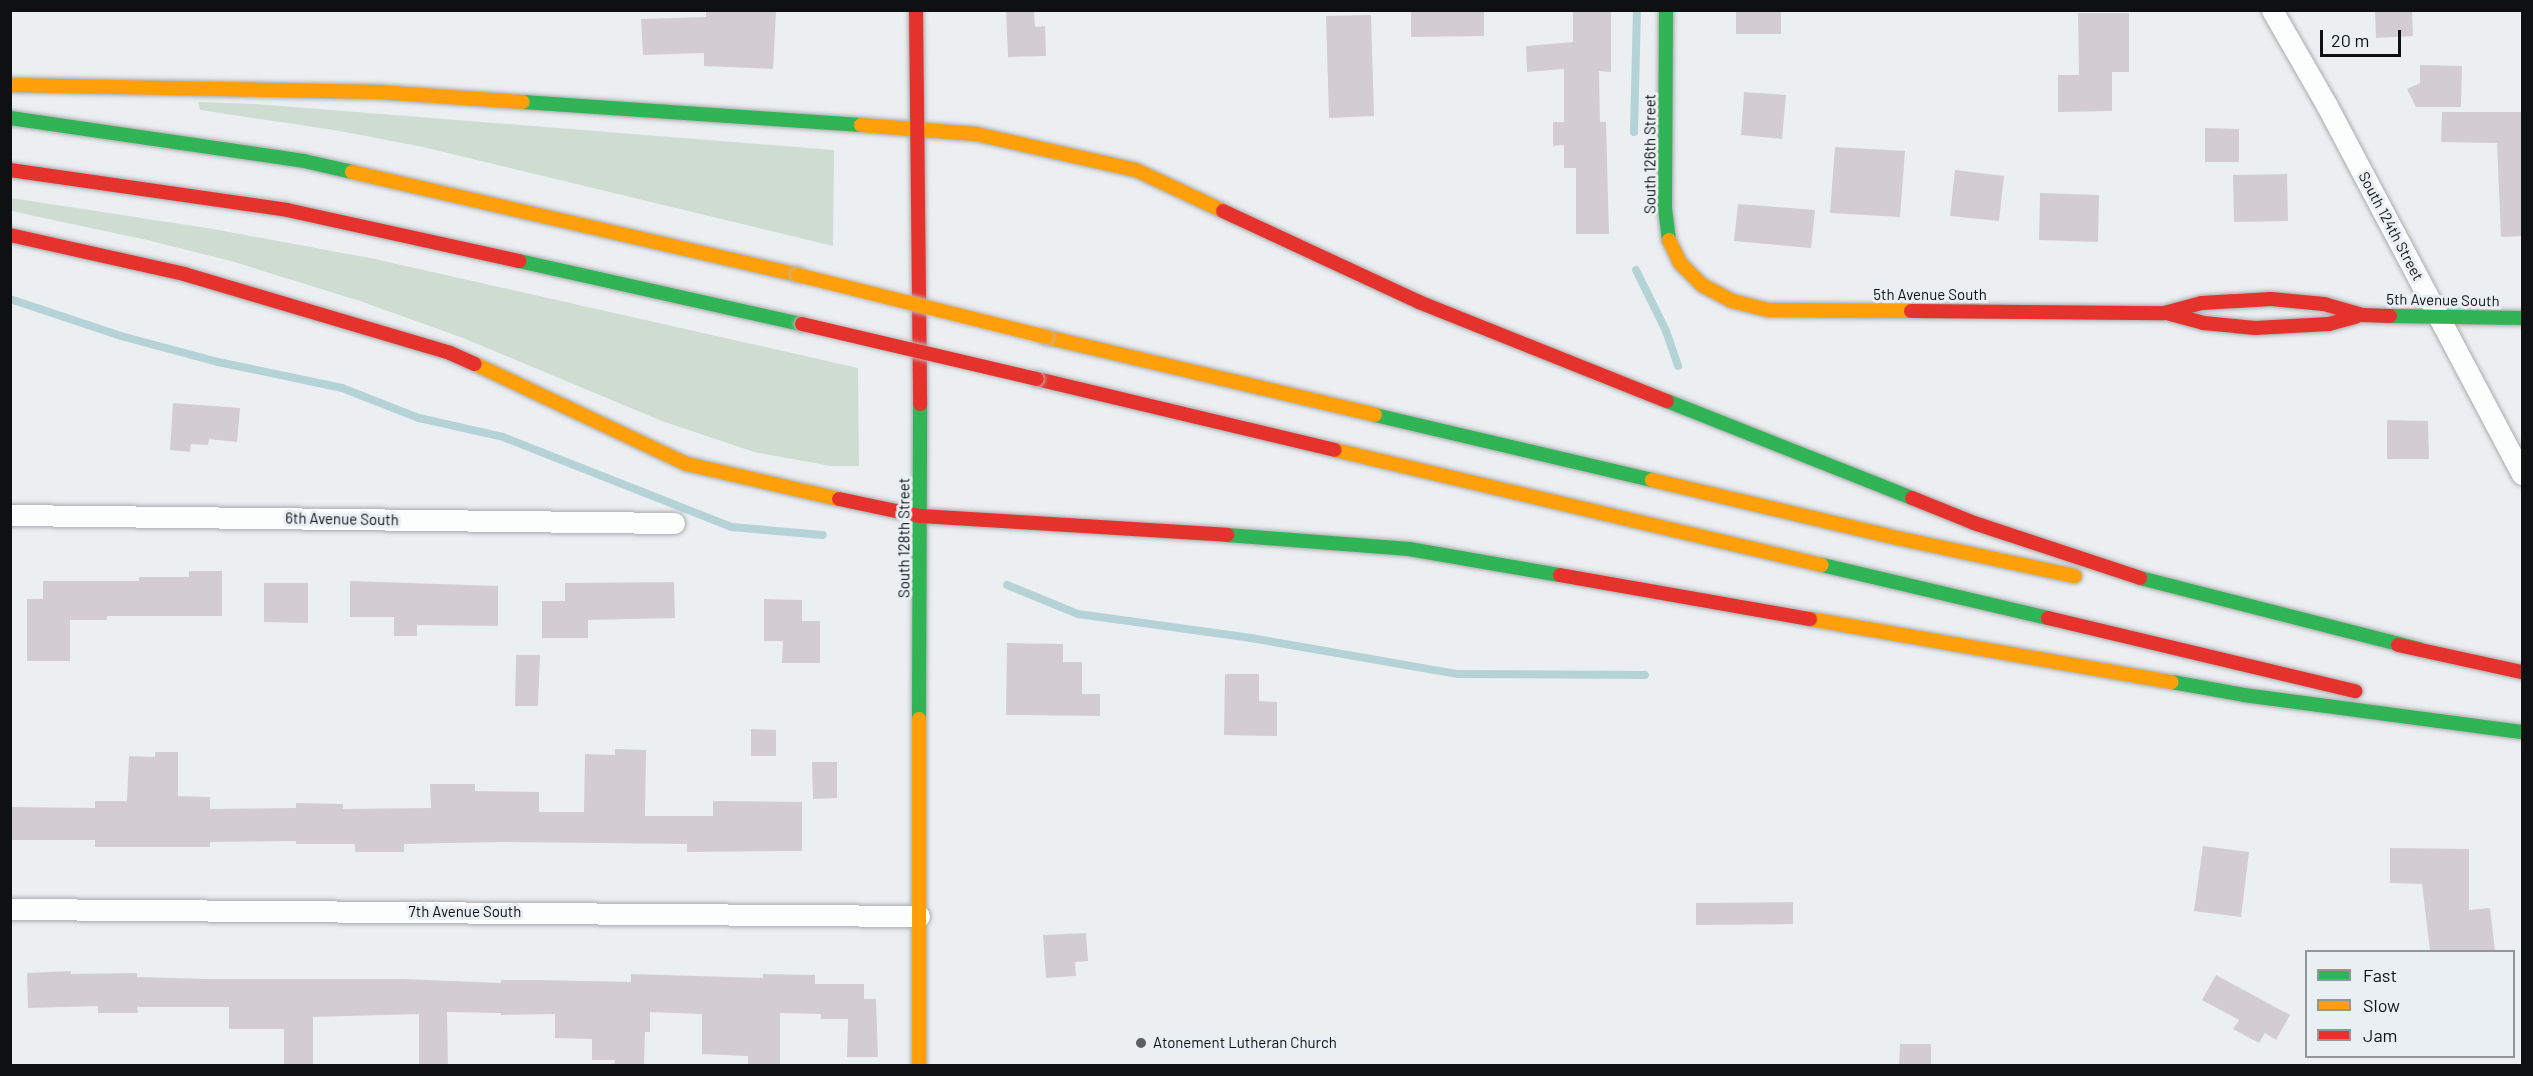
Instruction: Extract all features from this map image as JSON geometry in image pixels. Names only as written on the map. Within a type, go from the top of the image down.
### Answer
[{"type":"main road","name":"South 128th Street","points":[[916,10],[919,129],[919,1065]]},
{"type":"main road","name":"South 126th Street","points":[[1666,10],[1665,208],[1669,240],[1680,263],[1702,285]]},
{"type":"main road","points":[[10,85],[377,92],[919,129],[976,134],[1136,170],[1419,302],[1974,523],[2157,583],[2419,649]]},
{"type":"main road","points":[[10,118],[304,161],[798,275],[1046,337],[1887,536],[2084,578]]},
{"type":"main road","points":[[10,170],[287,210],[802,324],[2373,695]]},
{"type":"main road","points":[[10,235],[184,274],[450,353],[687,464],[920,516],[1125,527],[1409,549],[2244,695],[2523,731]]},
{"type":"main road","name":"5th Avenue South","points":[[1702,285],[1732,301],[1768,310],[2164,313],[2203,323],[2255,328],[2329,324],[2362,315]]},
{"type":"main road","name":"5th Avenue South","points":[[2164,313],[2202,303],[2271,299],[2324,304],[2362,315],[2523,318]]},
{"type":"main road","points":[[2107,582],[2523,672]]},
{"type":"main road","points":[[2396,701],[2523,731]]},
{"type":"street","name":"South 124th Street","points":[[2272,10],[2523,474]]},
{"type":"street","name":"6th Avenue South","points":[[10,515],[674,523]]},
{"type":"street","name":"7th Avenue South","points":[[10,909],[919,916]]},
{"type":"shaded area","points":[[198,102],[256,104],[834,150],[833,246],[423,147],[340,131],[200,110]]},
{"type":"shaded area","points":[[11,198],[213,229],[375,259],[858,368],[859,466],[831,466],[754,452],[662,421],[463,338],[360,301],[231,261],[147,240],[11,211]]},
{"type":"building","points":[[706,10],[776,12],[773,69],[704,66],[704,53],[643,55],[641,19],[706,17]]},
{"type":"building","points":[[1006,10],[1034,10],[1035,27],[1045,26],[1046,56],[1008,57]]},
{"type":"building","points":[[1411,10],[1484,10],[1484,36],[1411,37]]},
{"type":"building","points":[[1573,10],[1611,10],[1611,72],[1599,71],[1600,122],[1606,122],[1609,234],[1576,234],[1576,168],[1564,168],[1564,145],[1553,146],[1553,122],[1564,122],[1564,69],[1527,72],[1526,46],[1573,42]]},
{"type":"building","points":[[1736,10],[1781,10],[1781,34],[1736,34]]},
{"type":"building","points":[[2375,10],[2412,10],[2413,36],[2376,38]]},
{"type":"building","points":[[2078,13],[2129,13],[2129,72],[2112,72],[2112,111],[2058,112],[2058,75],[2079,75]]},
{"type":"building","points":[[1371,15],[1374,116],[1329,118],[1326,16]]},
{"type":"building","points":[[2420,65],[2462,66],[2461,107],[2416,107],[2407,89],[2420,83]]},
{"type":"building","points":[[1744,92],[1786,95],[1782,139],[1741,135]]},
{"type":"building","points":[[2442,112],[2523,112],[2523,236],[2501,237],[2497,143],[2441,142]]},
{"type":"building","points":[[2205,128],[2239,129],[2239,162],[2205,162]]},
{"type":"building","points":[[1835,147],[1905,151],[1900,217],[1830,213]]},
{"type":"building","points":[[1955,170],[2004,176],[1999,221],[1950,216]]},
{"type":"building","points":[[2287,174],[2288,221],[2234,222],[2233,175]]},
{"type":"building","points":[[2040,193],[2099,195],[2098,242],[2039,240]]},
{"type":"building","points":[[1738,204],[1815,210],[1811,248],[1734,241]]},
{"type":"building","points":[[173,403],[240,408],[237,442],[209,439],[208,445],[191,444],[190,452],[170,450]]},
{"type":"building","points":[[2387,420],[2428,421],[2429,459],[2387,459]]},
{"type":"building","points":[[189,571],[222,571],[222,616],[107,616],[107,620],[70,620],[70,661],[27,661],[27,599],[43,599],[43,581],[139,581],[139,577],[189,577]]},
{"type":"building","points":[[350,581],[498,586],[498,626],[417,625],[417,636],[394,636],[394,617],[350,617]]},
{"type":"building","points":[[674,582],[675,618],[588,620],[588,638],[542,638],[542,601],[565,601],[565,583]]},
{"type":"building","points":[[264,583],[308,583],[308,623],[264,622]]},
{"type":"building","points":[[764,599],[802,600],[802,621],[820,621],[820,663],[782,663],[783,641],[764,641]]},
{"type":"building","points":[[1007,643],[1063,644],[1063,662],[1082,662],[1082,694],[1100,694],[1100,716],[1006,715]]},
{"type":"building","points":[[516,655],[540,655],[538,706],[515,706]]},
{"type":"building","points":[[1225,674],[1259,674],[1259,701],[1277,702],[1277,736],[1224,735]]},
{"type":"building","points":[[751,729],[776,730],[776,756],[751,756]]},
{"type":"building","points":[[615,749],[646,750],[645,816],[713,816],[713,801],[802,802],[802,851],[687,852],[687,844],[499,842],[404,844],[404,852],[355,852],[355,844],[296,844],[296,841],[210,842],[210,847],[95,847],[95,840],[10,840],[10,807],[95,808],[95,801],[127,801],[129,756],[155,757],[155,752],[178,752],[178,796],[210,797],[210,809],[296,808],[296,803],[343,804],[343,809],[431,808],[430,784],[475,784],[475,791],[539,792],[539,812],[584,812],[585,754],[615,755]]},
{"type":"building","points":[[812,762],[837,762],[837,798],[813,799]]},
{"type":"building","points":[[2203,846],[2249,852],[2241,917],[2194,911]]},
{"type":"building","points":[[2390,848],[2469,849],[2469,910],[2490,908],[2495,950],[2430,950],[2422,884],[2390,883]]},
{"type":"building","points":[[1793,902],[1793,924],[1696,925],[1696,903]]},
{"type":"building","points":[[1086,933],[1088,961],[1075,962],[1076,976],[1046,978],[1043,935]]},
{"type":"building","points":[[71,971],[71,974],[137,973],[137,977],[207,979],[403,979],[501,983],[501,980],[631,982],[631,974],[763,978],[763,974],[815,975],[815,984],[864,984],[864,999],[876,999],[878,1057],[847,1057],[848,1019],[821,1019],[821,1014],[780,1013],[780,1065],[748,1065],[748,1056],[702,1054],[702,1014],[650,1012],[650,1032],[645,1032],[644,1065],[614,1065],[615,1060],[592,1060],[592,1039],[555,1038],[555,1014],[501,1015],[501,1013],[447,1012],[448,1064],[419,1064],[419,1014],[313,1017],[313,1065],[284,1065],[284,1029],[229,1029],[229,1007],[137,1007],[138,1013],[98,1013],[98,1006],[28,1008],[27,973]]},
{"type":"building","points":[[2216,975],[2290,1015],[2276,1040],[2265,1033],[2259,1043],[2233,1029],[2239,1020],[2202,1000]]},
{"type":"building","points":[[1900,1044],[1931,1044],[1931,1065],[1899,1065]]},
{"type":"waterway","points":[[1634,132],[1637,10]]},
{"type":"waterway","points":[[1636,270],[1666,331],[1678,366]]},
{"type":"waterway","points":[[10,299],[121,336],[218,362],[342,388],[419,418],[503,437],[731,527],[823,535]]},
{"type":"waterway","points":[[1007,585],[1078,614],[1251,638],[1458,674],[1645,675]]},
{"type":"traffic: fast","points":[[1666,10],[1665,208],[1669,240]]},
{"type":"traffic: fast","points":[[523,102],[861,125]]},
{"type":"traffic: fast","points":[[10,118],[304,161],[352,172]]},
{"type":"traffic: fast","points":[[519,261],[802,324]]},
{"type":"traffic: fast","points":[[2390,316],[2522,318]]},
{"type":"traffic: fast","points":[[1667,401],[1912,498]]},
{"type":"traffic: fast","points":[[919,719],[920,404]]},
{"type":"traffic: fast","points":[[1375,415],[1652,480]]},
{"type":"traffic: fast","points":[[1227,535],[1409,549],[1560,575]]},
{"type":"traffic: fast","points":[[1822,565],[2048,618]]},
{"type":"traffic: fast","points":[[2140,578],[2419,649]]},
{"type":"traffic: fast","points":[[2172,682],[2244,695],[2522,732]]},
{"type":"traffic: slow","points":[[10,85],[377,92],[523,102]]},
{"type":"traffic: slow","points":[[861,125],[976,134],[1136,170],[1223,211]]},
{"type":"traffic: slow","points":[[352,172],[798,275]]},
{"type":"traffic: slow","points":[[1669,240],[1680,263],[1702,285],[1732,301],[1768,310],[1911,311]]},
{"type":"traffic: slow","points":[[798,275],[1046,337]]},
{"type":"traffic: slow","points":[[1046,337],[1375,415]]},
{"type":"traffic: slow","points":[[475,364],[687,464],[839,499]]},
{"type":"traffic: slow","points":[[1335,450],[1822,565]]},
{"type":"traffic: slow","points":[[1652,480],[1888,536],[2075,576]]},
{"type":"traffic: slow","points":[[1810,619],[2172,682]]},
{"type":"traffic: slow","points":[[919,719],[919,1066]]},
{"type":"traffic: jam","points":[[916,10],[920,404]]},
{"type":"traffic: jam","points":[[10,170],[287,210],[519,261]]},
{"type":"traffic: jam","points":[[1223,211],[1419,302],[1667,401]]},
{"type":"traffic: jam","points":[[10,235],[184,274],[450,353],[475,364]]},
{"type":"traffic: jam","points":[[1911,311],[2164,313],[2202,303],[2271,299],[2324,304],[2362,315],[2390,316]]},
{"type":"traffic: jam","points":[[2170,314],[2203,323],[2255,328],[2329,324],[2356,317]]},
{"type":"traffic: jam","points":[[802,324],[1037,379]]},
{"type":"traffic: jam","points":[[1037,379],[1335,450]]},
{"type":"traffic: jam","points":[[1912,498],[1974,523],[2140,578]]},
{"type":"traffic: jam","points":[[839,499],[920,516],[1227,535]]},
{"type":"traffic: jam","points":[[1560,575],[1810,619]]},
{"type":"traffic: jam","points":[[2048,618],[2355,691]]},
{"type":"traffic: jam","points":[[2398,645],[2522,672]]},
{"type":"place","name":"Atonement Lutheran Church","points":[[1141,1043]]}]
